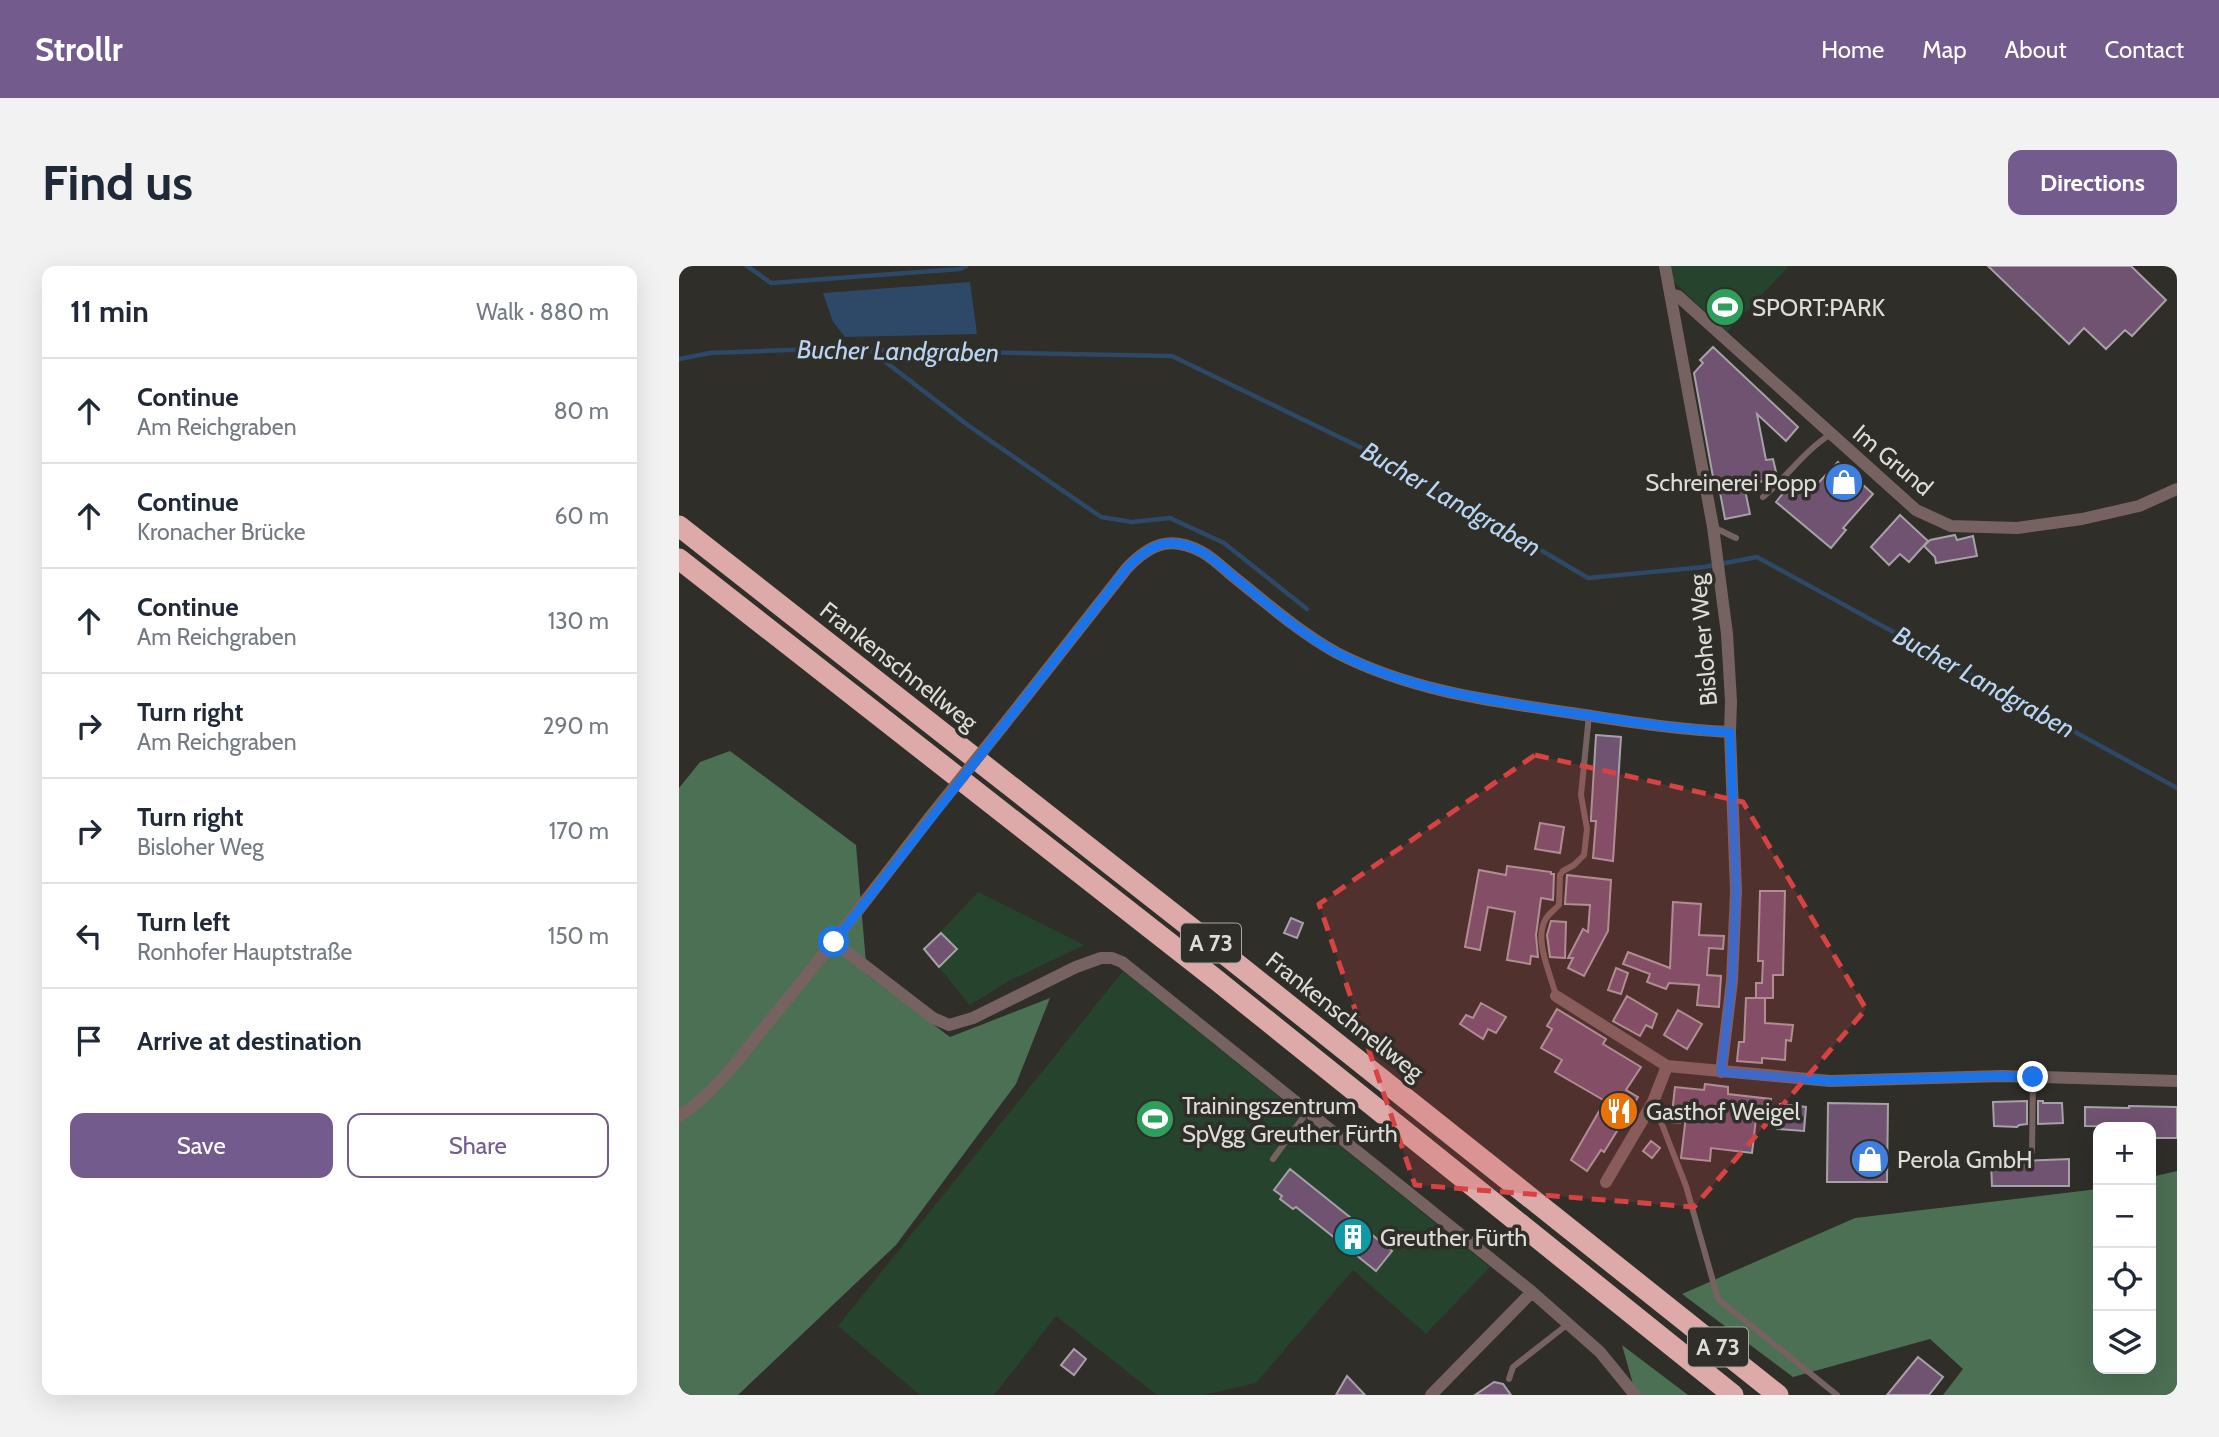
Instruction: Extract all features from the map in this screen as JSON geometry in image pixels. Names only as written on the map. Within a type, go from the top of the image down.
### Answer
[{"type":"highway","name":"Frankenschnellweg","points":[[679,526],[1227,956],[1779,1395]]},
{"type":"highway","name":"A 73","points":[[679,559],[1214,978],[1733,1395]]},
{"type":"street","name":"Bisloher Weg","points":[[1665,266],[1720,573],[1731,701],[1736,891],[1732,981],[1721,1072]]},
{"type":"street","name":"Im Grund","points":[[1670,294],[1678,296],[1916,510],[1951,526],[2017,528],[2082,519],[2139,506],[2177,489]]},
{"type":"street","points":[[679,1116],[706,1096],[727,1074],[1127,568],[1140,554],[1157,544],[1180,542],[1203,552],[1298,629],[1338,653],[1400,680],[1483,700],[1692,730],[1730,732]]},
{"type":"street","points":[[834,942],[933,1018],[949,1025],[973,1018],[1076,967],[1101,958],[1122,962],[1532,1292],[1600,1352],[1635,1395]]},
{"type":"street","points":[[1556,996],[1667,1066],[1830,1081],[2002,1076],[2177,1081]]},
{"type":"street","points":[[1606,1182],[1653,1102],[1667,1066]]},
{"type":"street","points":[[1431,1395],[1532,1292]]},
{"type":"lane","points":[[1763,497],[1779,484],[1819,441],[1831,434]]},
{"type":"lane","points":[[1713,527],[1736,538]]},
{"type":"lane","points":[[1556,996],[1542,955],[1544,923],[1559,905],[1560,875],[1584,855],[1587,828],[1581,795],[1589,715]]},
{"type":"lane","points":[[2032,1152],[2033,1077]]},
{"type":"lane","points":[[1653,1102],[1686,1186],[1718,1299],[1837,1395]]},
{"type":"lane","points":[[1273,1159],[1307,1112]]},
{"type":"lane","points":[[1509,1379],[1513,1367],[1568,1324]]},
{"type":"highlighted area","points":[[1535,755],[1743,802],[1866,1009],[1694,1207],[1415,1185],[1319,904]]},
{"type":"green space","name":"SPORT:PARK","points":[[1672,266],[1789,266],[1727,332],[1673,281]]},
{"type":"green space","points":[[730,751],[856,845],[867,975],[950,1037],[1050,998],[1016,1084],[896,1245],[738,1395],[679,1395],[679,788],[700,762]]},
{"type":"green space","points":[[978,892],[1084,945],[1009,981],[970,1005],[924,949]]},
{"type":"green space","name":"Trainingszentrum SpVgg Greuther Fürth","points":[[1123,971],[1490,1267],[1426,1334],[1353,1270],[1256,1383],[1204,1395],[1157,1395],[1056,1316],[994,1395],[920,1395],[838,1326]]},
{"type":"green space","points":[[2177,1171],[2177,1395],[1943,1395],[1963,1369],[1930,1339],[1793,1377],[1682,1294],[1855,1218],[2093,1190],[2093,1374],[2156,1374],[2156,1176]]},
{"type":"green space","points":[[1622,1345],[1688,1395],[1636,1395]]},
{"type":"water","points":[[970,282],[977,334],[845,337],[833,322],[823,293]]},
{"type":"building","points":[[1988,266],[2131,266],[2166,300],[2132,336],[2125,330],[2106,349],[2084,328],[2069,344]]},
{"type":"building","points":[[1713,347],[1798,427],[1786,441],[1757,414],[1766,460],[1773,459],[1777,476],[1774,479],[1744,485],[1750,514],[1725,519],[1719,487],[1715,488],[1694,373],[1703,363],[1700,360]]},
{"type":"building","points":[[1838,462],[1873,494],[1843,528],[1846,530],[1831,548],[1776,502],[1792,482],[1808,494]]},
{"type":"building","points":[[1900,515],[1928,541],[1909,562],[1900,554],[1889,565],[1871,547]]},
{"type":"building","points":[[1955,535],[1957,540],[1973,536],[1977,556],[1936,563],[1935,557],[1924,546],[1930,540]]},
{"type":"building","points":[[1596,735],[1621,737],[1613,861],[1593,858],[1596,821],[1591,821],[1591,817]]},
{"type":"building","points":[[1540,823],[1564,827],[1560,853],[1535,849]]},
{"type":"building","points":[[1507,866],[1554,874],[1553,900],[1541,898],[1536,935],[1538,957],[1531,956],[1530,964],[1507,960],[1515,912],[1488,907],[1480,950],[1465,947],[1479,870],[1506,875]]},
{"type":"building","points":[[1567,875],[1611,880],[1608,931],[1584,976],[1568,968],[1573,958],[1568,958],[1583,929],[1588,932],[1590,905],[1565,904]]},
{"type":"building","points":[[1760,891],[1785,891],[1783,975],[1773,975],[1773,998],[1756,998],[1756,983],[1762,983],[1763,961],[1758,961]]},
{"type":"building","points":[[1673,902],[1701,904],[1699,935],[1724,936],[1723,949],[1709,948],[1707,975],[1721,976],[1719,1007],[1697,1005],[1699,985],[1669,983],[1666,989],[1647,982],[1650,974],[1623,964],[1628,952],[1670,968]]},
{"type":"building","points":[[1291,918],[1303,923],[1297,938],[1284,933]]},
{"type":"building","points":[[1551,921],[1566,922],[1565,958],[1550,957],[1547,935]]},
{"type":"building","points":[[941,933],[957,949],[939,967],[924,949]]},
{"type":"building","points":[[1616,968],[1628,973],[1621,994],[1608,990]]},
{"type":"building","points":[[1627,996],[1657,1014],[1652,1028],[1646,1025],[1640,1036],[1613,1021]]},
{"type":"building","points":[[1746,998],[1765,998],[1765,1023],[1793,1025],[1791,1041],[1786,1040],[1785,1060],[1762,1058],[1762,1063],[1737,1061],[1739,1042],[1744,1042]]},
{"type":"building","points":[[1481,1003],[1506,1017],[1496,1033],[1488,1029],[1483,1039],[1460,1024],[1466,1015],[1473,1018]]},
{"type":"building","points":[[1557,1009],[1606,1039],[1603,1044],[1641,1067],[1626,1090],[1638,1097],[1604,1152],[1601,1150],[1587,1171],[1571,1160],[1605,1101],[1555,1072],[1562,1060],[1541,1048],[1552,1029],[1547,1026]]},
{"type":"building","points":[[1678,1010],[1702,1024],[1687,1049],[1664,1035]]},
{"type":"building","points":[[1705,1084],[1728,1087],[1728,1094],[1771,1099],[1770,1112],[1757,1110],[1752,1153],[1711,1148],[1710,1161],[1681,1158],[1686,1116],[1680,1123],[1671,1122],[1675,1087],[1704,1090]]},
{"type":"building","points":[[2027,1101],[2027,1124],[2017,1127],[1994,1126],[1993,1102]]},
{"type":"building","points":[[2038,1101],[2062,1103],[2063,1123],[2038,1124]]},
{"type":"building","points":[[1828,1103],[1888,1104],[1887,1182],[1827,1182]]},
{"type":"building","points":[[1780,1104],[1806,1107],[1804,1131],[1777,1129]]},
{"type":"building","points":[[2085,1107],[2177,1107],[2177,1138],[2156,1138],[2156,1122],[2093,1122],[2093,1126],[2085,1126]]},
{"type":"building","points":[[1651,1141],[1660,1148],[1652,1158],[1643,1151]]},
{"type":"building","points":[[2069,1159],[2069,1186],[1992,1186],[1991,1162]]},
{"type":"building","points":[[1290,1169],[1392,1251],[1376,1271],[1296,1207],[1293,1209],[1280,1199],[1282,1196],[1274,1190]]},
{"type":"building","points":[[1074,1349],[1086,1359],[1074,1375],[1061,1365]]},
{"type":"building","points":[[1918,1357],[1943,1377],[1929,1395],[1887,1395]]},
{"type":"building","points":[[1347,1376],[1365,1395],[1336,1395]]},
{"type":"building","points":[[1494,1382],[1503,1384],[1511,1395],[1475,1395]]},
{"type":"waterway","points":[[747,266],[771,283],[960,269],[966,266]]},
{"type":"waterway","name":"Bucher Landgraben","points":[[679,359],[710,353],[818,349],[1172,356],[1401,467],[1588,578],[1704,567],[1757,557],[2177,788]]},
{"type":"waterway","points":[[870,350],[969,426],[1101,517],[1132,522],[1170,518],[1224,543],[1307,609]]},
{"type":"place","name":"SPORT:PARK","points":[[1725,307]]},
{"type":"place","name":"Schreinerei Popp","points":[[1844,482]]},
{"type":"place","name":"Gasthof Weigel","points":[[1619,1111]]},
{"type":"place","name":"Trainingszentrum SpVgg Greuther Fürth","points":[[1155,1119]]},
{"type":"place","name":"Perola GmbH","points":[[1870,1159]]},
{"type":"place","name":"Greuther Fürth","points":[[1353,1237]]},
{"type":"route","points":[[834,942],[1127,568],[1140,554],[1157,544],[1180,542],[1203,552],[1298,629],[1338,653],[1400,680],[1483,700],[1692,730],[1730,732],[1736,891],[1732,981],[1721,1072],[1830,1081],[2033,1077]]}]
